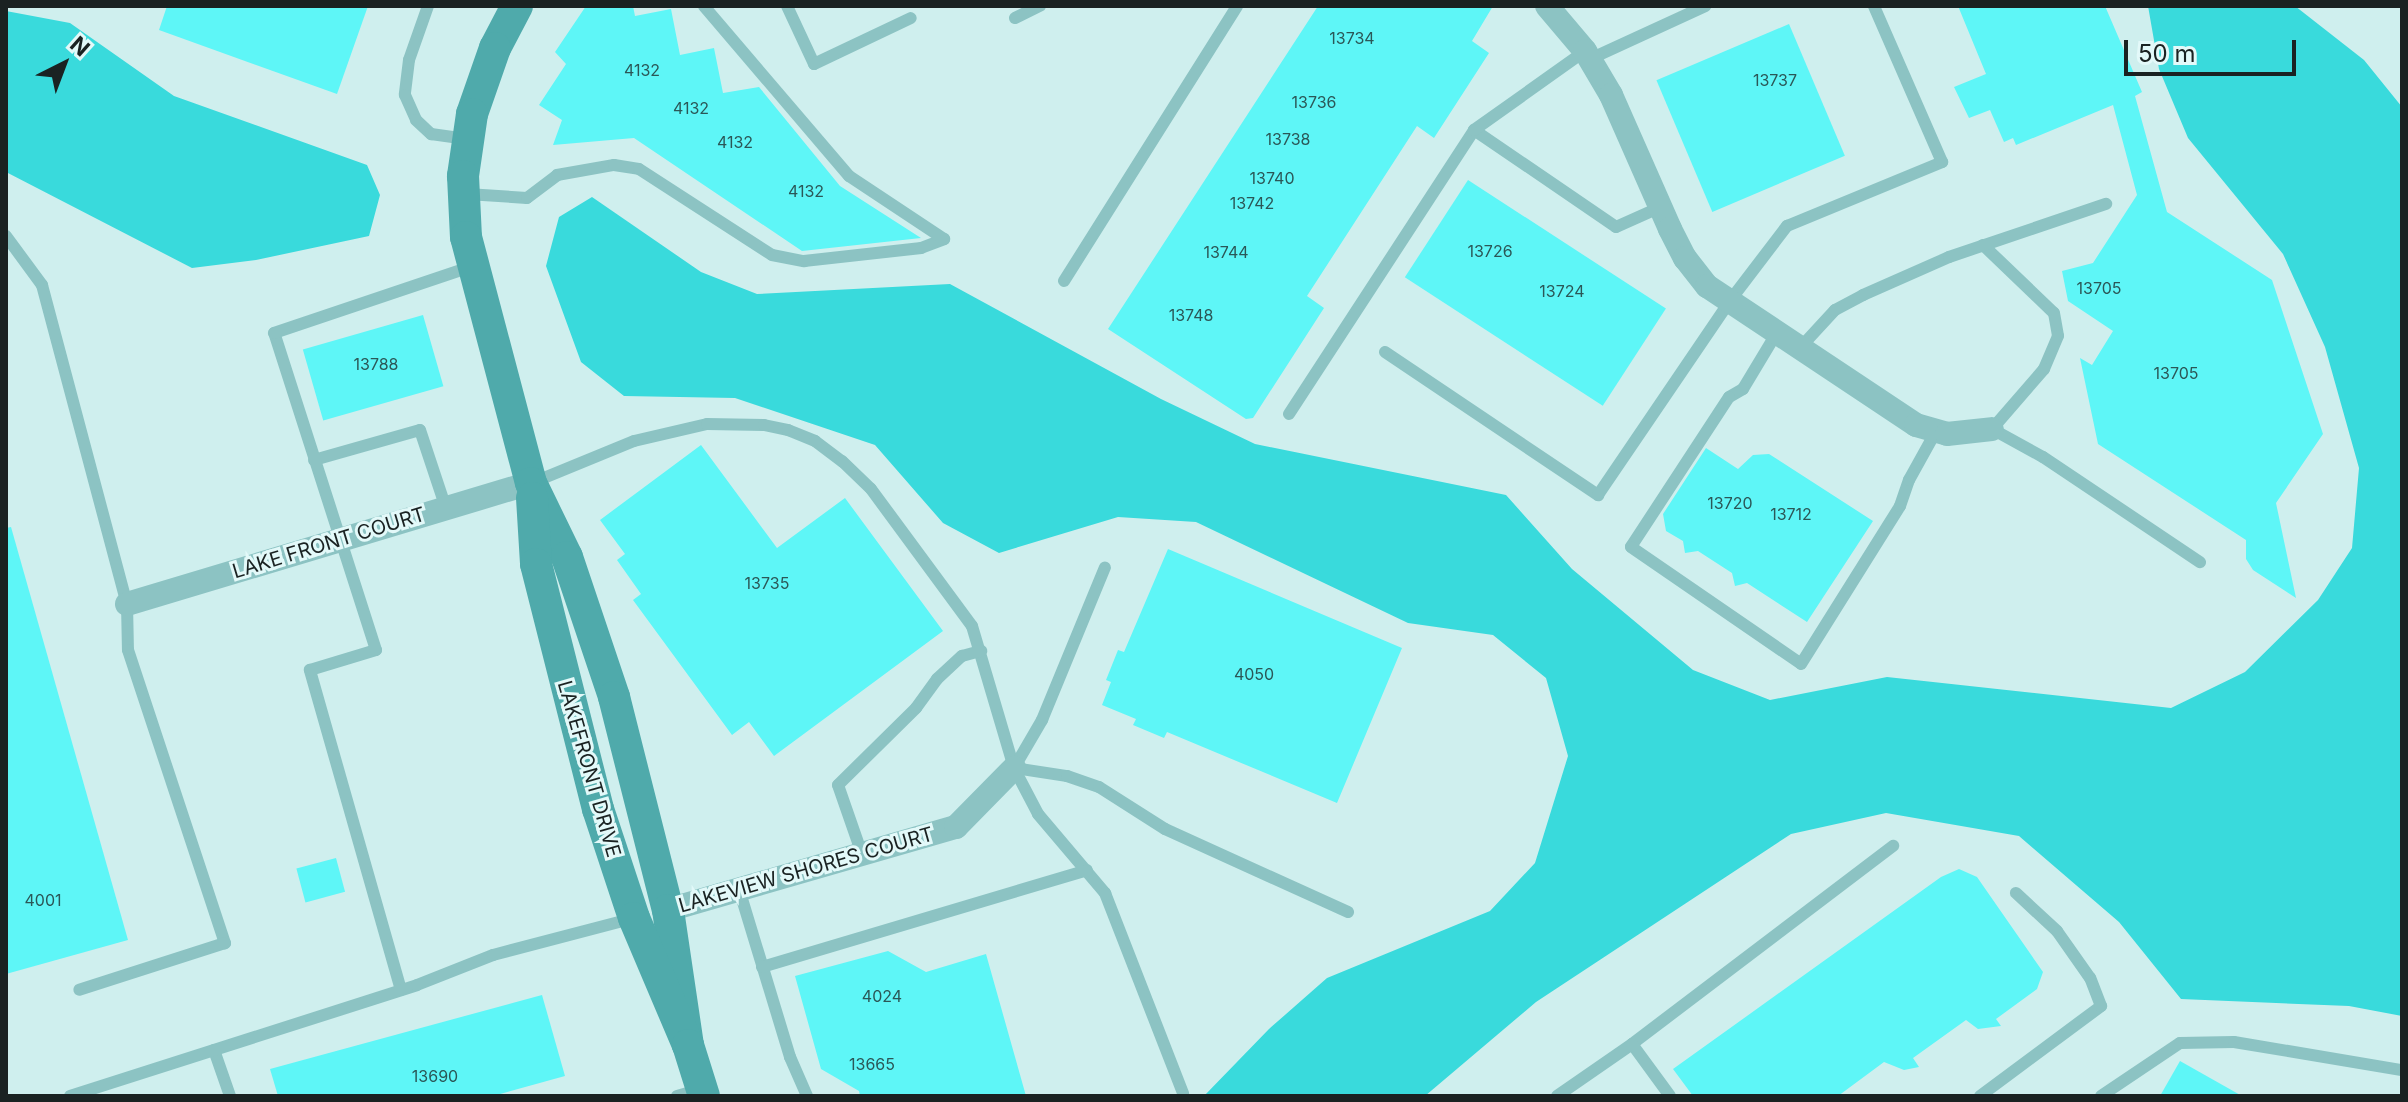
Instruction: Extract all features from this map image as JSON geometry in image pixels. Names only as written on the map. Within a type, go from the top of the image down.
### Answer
[{"type":"street","name":"LAKEFRONT DRIVE","points":[[517,6],[495,48],[472,114],[464,194],[473,266],[531,483],[540,579],[598,809],[634,918],[688,1045]]},
{"type":"street","points":[[1547,6],[1587,55],[1630,132],[1685,258],[1707,286],[1916,425],[1935,433],[1992,429]]},
{"type":"street","name":"LAKEFRONT DRIVE","points":[[531,483],[567,557],[614,697],[668,910],[694,1093]]},
{"type":"street","name":"LAKE FRONT COURT","points":[[127,604],[531,483]]},
{"type":"street","name":"LAKEVIEW SHORES COURT","points":[[668,910],[956,827],[1014,768]]},
{"type":"lane","points":[[428,6],[409,60],[405,95],[416,120],[431,134],[468,139]]},
{"type":"lane","points":[[464,194],[527,198],[557,175],[614,165],[639,169],[772,255],[804,261],[921,248],[944,239],[849,176],[704,6]]},
{"type":"lane","points":[[787,6],[814,64],[911,18]]},
{"type":"lane","points":[[1015,18],[1040,6]]},
{"type":"lane","points":[[1064,281],[1237,6]]},
{"type":"lane","points":[[1289,414],[1474,130],[1587,55],[1705,6]]},
{"type":"lane","points":[[1385,352],[1598,495],[1729,302],[1787,226],[1942,162],[1874,6]]},
{"type":"lane","points":[[1474,130],[1616,227],[1661,207]]},
{"type":"lane","points":[[1799,349],[1835,310],[1949,257],[2106,204]]},
{"type":"lane","points":[[6,236],[42,285],[127,604],[128,650],[225,943],[79,990]]},
{"type":"lane","points":[[1983,245],[2054,313],[2058,336],[2044,369],[1992,429],[2043,457],[2200,562]]},
{"type":"lane","points":[[401,990],[310,670],[376,650],[274,333],[473,266]]},
{"type":"lane","points":[[1776,334],[1743,389],[1729,397],[1631,547],[1801,664],[1900,506],[1909,480],[1935,433]]},
{"type":"lane","points":[[531,483],[670,430],[728,424],[788,430],[815,441],[871,489],[972,626],[1014,768],[1038,814],[1105,893],[1183,1093]]},
{"type":"lane","points":[[314,460],[420,430],[446,508]]},
{"type":"lane","points":[[1014,768],[1042,720],[1105,567]]},
{"type":"lane","points":[[862,854],[838,785],[916,708],[946,670],[962,656],[981,651]]},
{"type":"lane","points":[[1014,768],[1067,776],[1099,787],[1165,829],[1348,912]]},
{"type":"lane","points":[[1557,1096],[1632,1044],[1893,846]]},
{"type":"lane","points":[[762,967],[1087,870]]},
{"type":"lane","points":[[739,889],[790,1057],[807,1096]]},
{"type":"lane","points":[[1980,1096],[2101,1006],[2090,978],[2057,931],[2016,893]]},
{"type":"lane","points":[[70,1096],[401,990],[493,955],[634,918]]},
{"type":"lane","points":[[2101,1096],[2180,1043],[2188,1042],[2234,1042],[2402,1070]]},
{"type":"lane","points":[[1632,1044],[1670,1096]]},
{"type":"lane","points":[[214,1050],[230,1096]]},
{"type":"shaded area","points":[[6,6],[2402,6],[2402,1096],[6,1096]]},
{"type":"water","points":[[2148,6],[2295,6],[2364,60],[2402,107],[2402,1016],[2349,1006],[2181,999],[2119,922],[2019,836],[1886,813],[1791,834],[1536,1002],[1425,1096],[1204,1096],[1269,1029],[1327,978],[1490,911],[1535,863],[1568,756],[1546,678],[1493,635],[1408,623],[1196,522],[1118,517],[999,553],[943,523],[875,445],[735,398],[624,396],[581,362],[546,266],[559,217],[592,197],[701,272],[757,294],[950,284],[1161,399],[1255,444],[1506,495],[1572,569],[1693,670],[1770,700],[1887,677],[2171,708],[2245,672],[2318,600],[2352,548],[2359,468],[2325,347],[2283,254],[2188,138],[2159,69]]},
{"type":"water","points":[[6,11],[70,23],[174,96],[367,165],[380,195],[369,236],[256,260],[192,268],[6,172]]},
{"type":"building","points":[[167,6],[368,6],[337,94],[159,30]]},
{"type":"building","points":[[586,6],[633,6],[635,16],[671,9],[680,55],[714,48],[723,93],[759,87],[840,186],[921,238],[802,251],[634,138],[553,145],[562,120],[539,105],[566,64],[555,52]]},
{"type":"building","points":[[1318,6],[1493,6],[1472,41],[1489,53],[1434,138],[1417,126],[1307,296],[1324,308],[1253,418],[1246,419],[1108,329]]},
{"type":"building","points":[[1958,6],[2105,6],[2142,92],[2135,96],[2167,212],[2272,280],[2323,434],[2276,503],[2296,598],[2253,570],[2246,559],[2246,540],[2098,444],[2080,358],[2092,365],[2113,331],[2068,301],[2062,271],[2093,263],[2137,195],[2113,105],[2016,145],[2013,138],[2004,142],[1990,110],[1969,118],[1954,87],[1986,74]]},
{"type":"building","points":[[1789,24],[1845,156],[1712,212],[1656,80]]},
{"type":"building","points":[[1468,180],[1666,309],[1603,406],[1405,277]]},
{"type":"building","points":[[423,315],[443,386],[323,421],[303,349]]},
{"type":"building","points":[[701,445],[777,548],[845,498],[943,631],[774,756],[749,722],[732,735],[633,600],[641,594],[617,560],[625,554],[600,520]]},
{"type":"building","points":[[1706,448],[1738,469],[1753,455],[1769,454],[1873,521],[1807,622],[1747,583],[1735,586],[1732,573],[1698,551],[1685,553],[1683,541],[1666,531],[1663,514]]},
{"type":"building","points":[[11,527],[128,940],[6,974],[6,528]]},
{"type":"building","points":[[1168,549],[1402,648],[1337,803],[1167,732],[1164,738],[1133,725],[1136,719],[1102,705],[1111,682],[1106,680],[1118,650],[1124,652]]},
{"type":"building","points":[[336,858],[345,892],[305,902],[296,869]]},
{"type":"building","points":[[1959,869],[1977,877],[2043,972],[2037,989],[1996,1019],[2001,1026],[1978,1029],[1966,1020],[1913,1058],[1919,1067],[1904,1070],[1884,1062],[1838,1096],[1693,1096],[1673,1069],[1941,877]]},
{"type":"building","points":[[888,951],[926,972],[986,954],[1026,1096],[860,1096],[859,1091],[821,1069],[795,976]]},
{"type":"building","points":[[542,995],[565,1076],[493,1096],[278,1096],[270,1069]]},
{"type":"building","points":[[2180,1061],[2242,1096],[2160,1096]]}]
